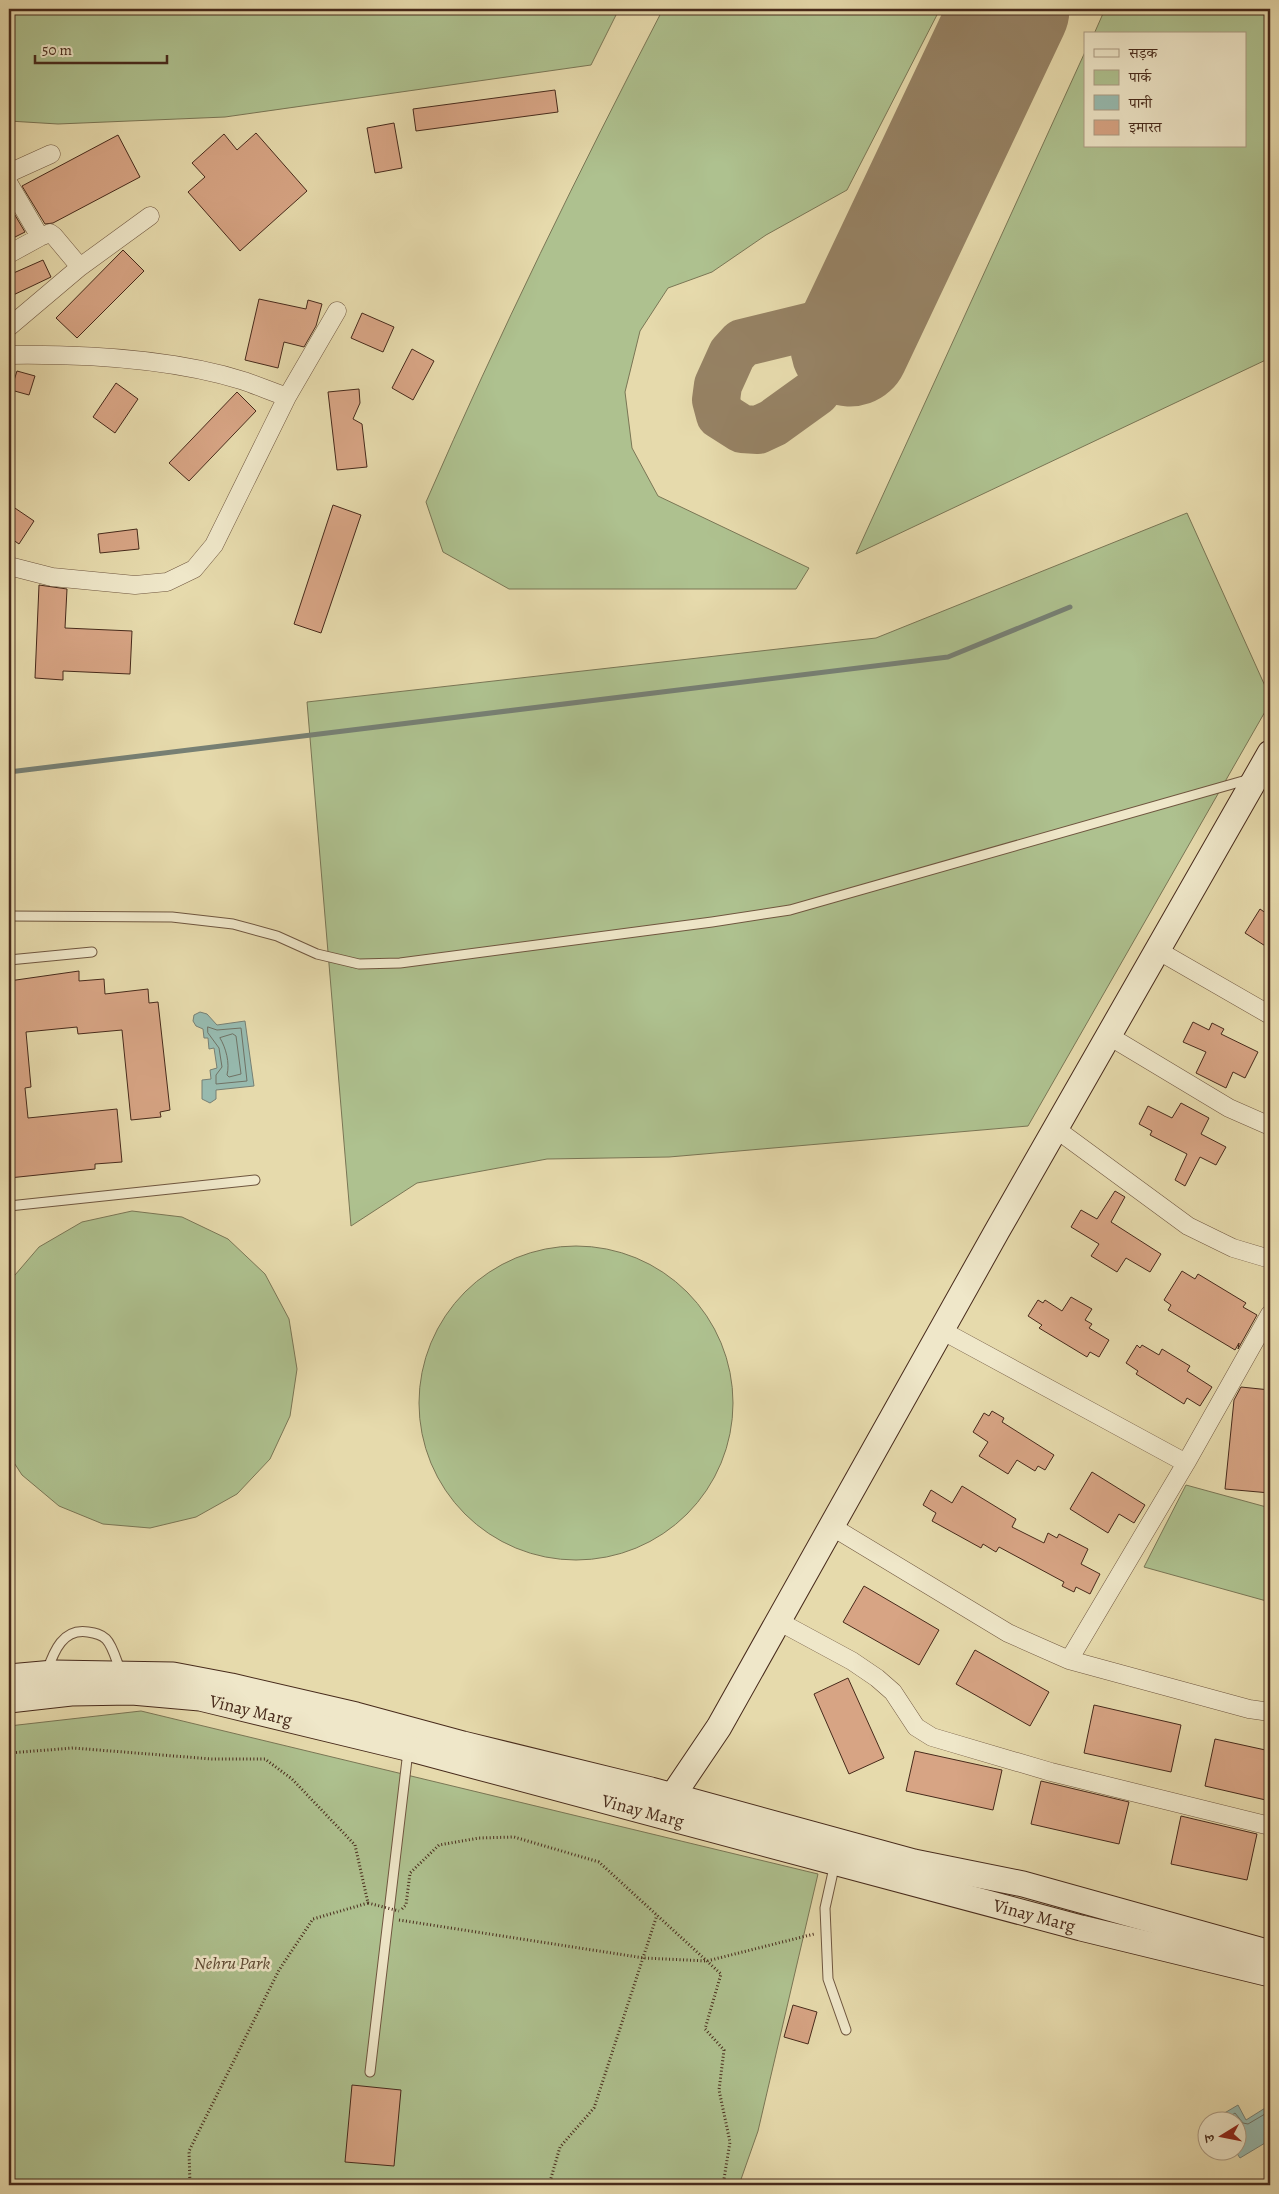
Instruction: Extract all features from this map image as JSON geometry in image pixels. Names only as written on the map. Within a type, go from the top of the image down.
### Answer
[{"type":"main road","points":[[666,1805],[718,1727],[941,1330],[1270,753]]},
{"type":"main road","name":"Vinay Marg","points":[[9,1678],[46,1674],[121,1673],[172,1675],[356,1714],[666,1805],[835,1860],[1081,1928],[1270,1974]]},
{"type":"main road","name":"Vinay Marg","points":[[9,1700],[71,1693],[132,1692],[200,1698],[408,1748],[914,1862],[1023,1884],[1270,1953]]},
{"type":"street","points":[[9,173],[51,154]]},
{"type":"street","points":[[9,184],[40,237]]},
{"type":"street","points":[[9,326],[80,266],[150,216]]},
{"type":"street","points":[[9,254],[50,233],[80,266]]},
{"type":"street","points":[[9,566],[52,577],[135,585],[167,582],[194,569],[214,545],[287,397],[337,311]]},
{"type":"street","points":[[9,354],[108,358],[190,368],[243,381],[287,397]]},
{"type":"street","points":[[1157,950],[1270,1015]]},
{"type":"street","points":[[1109,1036],[1229,1108],[1270,1126]]},
{"type":"street","points":[[1056,1129],[1188,1226],[1233,1248],[1270,1259]]},
{"type":"street","points":[[1069,1660],[1186,1463],[1270,1314]]},
{"type":"street","points":[[941,1330],[1186,1463]]},
{"type":"street","points":[[831,1526],[1008,1633],[1069,1660],[1249,1709],[1270,1712]]},
{"type":"street","points":[[778,1621],[852,1661],[877,1678],[893,1692],[916,1727],[932,1737],[1051,1772],[1270,1826]]},
{"type":"lane","points":[[9,916],[172,917],[233,924],[276,936],[317,954],[359,964],[400,963],[790,910],[876,884],[1255,778]]},
{"type":"lane","points":[[9,960],[92,952]]},
{"type":"lane","points":[[9,1206],[255,1180]]},
{"type":"lane","points":[[46,1674],[55,1648],[67,1636],[79,1631],[97,1633],[107,1640],[121,1673]]},
{"type":"lane","points":[[370,2072],[408,1748]]},
{"type":"lane","points":[[835,1860],[825,1908],[828,1979],[846,2030]]},
{"type":"path","points":[[9,1753],[73,1748],[212,1759],[264,1759],[292,1779],[355,1845],[368,1903]]},
{"type":"path","points":[[190,2185],[189,2151],[279,1970],[313,1920],[368,1903],[400,1911],[406,1905],[410,1873],[439,1845],[479,1838],[514,1837],[600,1862],[722,1974],[705,2029],[724,2050],[719,2090],[730,2142],[723,2185]]},
{"type":"path","points":[[549,2185],[560,2147],[594,2108],[658,1915]]},
{"type":"path","points":[[388,1918],[644,1958],[707,1961],[826,1931]]},
{"type":"green space","points":[[9,9],[619,9],[591,65],[225,117],[58,124],[9,121]]},
{"type":"green space","points":[[663,9],[940,9],[847,190],[766,235],[712,272],[668,288],[640,331],[625,392],[632,448],[658,496],[809,568],[796,589],[509,589],[443,552],[426,502],[540,253]]},
{"type":"green space","points":[[1105,9],[1270,9],[1270,358],[856,554],[1084,54],[1084,148],[1246,148],[1246,32],[1095,32]]},
{"type":"green space","points":[[1187,513],[1270,697],[1270,703],[1028,1126],[669,1157],[547,1159],[417,1183],[351,1226],[307,702],[876,638]]},
{"type":"green space","points":[[132,1211],[182,1217],[228,1239],[265,1274],[289,1319],[297,1369],[290,1416],[270,1459],[237,1494],[196,1517],[150,1528],[103,1524],[59,1506],[22,1475],[9,1455],[9,1282],[39,1247],[82,1222]]},
{"type":"green space","points":[[576,1246],[607,1249],[636,1258],[663,1273],[687,1292],[706,1316],[721,1343],[730,1372],[733,1403],[730,1434],[721,1463],[706,1490],[687,1514],[663,1533],[636,1548],[607,1557],[576,1560],[545,1557],[516,1548],[489,1533],[465,1514],[446,1490],[431,1463],[422,1434],[419,1403],[422,1372],[431,1343],[446,1316],[465,1292],[489,1273],[516,1258],[545,1249]]},
{"type":"green space","points":[[1186,1485],[1270,1508],[1270,1602],[1144,1567]]},
{"type":"green space","name":"Nehru Park","points":[[141,1711],[818,1874],[758,2131],[739,2185],[9,2185],[9,1726]]},
{"type":"water","points":[[200,1012],[207,1014],[217,1025],[245,1021],[254,1086],[216,1090],[216,1099],[210,1103],[202,1099],[202,1080],[211,1079],[210,1070],[217,1068],[214,1048],[209,1049],[208,1038],[204,1038],[203,1029],[196,1026],[193,1021],[194,1015]]},
{"type":"water","points":[[1238,2105],[1242,2112],[1226,2112]]},
{"type":"water","points":[[1270,2105],[1270,2140],[1246,2154],[1246,2120]]},
{"type":"building","points":[[555,90],[558,112],[416,131],[413,109]]},
{"type":"building","points":[[394,123],[402,168],[375,173],[367,128]]},
{"type":"building","points":[[256,133],[307,191],[240,251],[188,192],[205,177],[192,163],[224,134],[237,150]]},
{"type":"building","points":[[118,135],[140,177],[53,223],[45,224],[22,186]]},
{"type":"building","points":[[9,205],[25,232],[9,240]]},
{"type":"building","points":[[123,250],[144,271],[77,338],[56,318]]},
{"type":"building","points":[[43,260],[51,277],[9,297],[9,275]]},
{"type":"building","points":[[259,299],[306,309],[308,300],[322,304],[316,326],[304,347],[284,342],[278,368],[245,360]]},
{"type":"building","points":[[362,313],[394,327],[383,352],[351,338]]},
{"type":"building","points":[[412,349],[434,361],[413,400],[392,388]]},
{"type":"building","points":[[17,371],[35,376],[29,395],[11,390]]},
{"type":"building","points":[[116,383],[138,399],[115,433],[93,417]]},
{"type":"building","points":[[359,389],[360,403],[353,419],[362,424],[367,467],[337,470],[328,392]]},
{"type":"building","points":[[237,392],[256,411],[189,481],[169,463]]},
{"type":"building","points":[[9,504],[34,521],[19,544],[9,537]]},
{"type":"building","points":[[333,505],[361,515],[321,633],[294,624]]},
{"type":"building","points":[[137,529],[139,549],[100,553],[98,534]]},
{"type":"building","points":[[39,585],[67,589],[65,628],[132,631],[130,674],[63,671],[63,680],[35,678]]},
{"type":"building","points":[[1260,909],[1270,916],[1270,949],[1245,933]]},
{"type":"building","points":[[79,971],[79,981],[104,979],[105,994],[148,989],[149,1003],[158,1002],[170,1110],[160,1112],[161,1117],[131,1120],[122,1030],[78,1034],[77,1027],[26,1032],[31,1087],[25,1088],[28,1118],[117,1109],[122,1162],[95,1164],[95,1169],[9,1178],[9,981]]},
{"type":"building","points":[[1193,1022],[1209,1030],[1212,1023],[1224,1029],[1221,1034],[1258,1052],[1245,1078],[1233,1072],[1226,1088],[1196,1073],[1206,1052],[1183,1042]]},
{"type":"building","points":[[1181,1103],[1209,1118],[1201,1134],[1226,1147],[1216,1165],[1200,1157],[1185,1186],[1175,1180],[1187,1154],[1150,1135],[1152,1131],[1139,1124],[1148,1106],[1172,1118]]},
{"type":"building","points":[[1115,1191],[1125,1197],[1111,1222],[1161,1254],[1150,1272],[1126,1258],[1117,1272],[1091,1256],[1099,1244],[1071,1227],[1081,1210],[1097,1219]]},
{"type":"building","points":[[1182,1271],[1195,1279],[1198,1274],[1246,1303],[1243,1307],[1257,1315],[1238,1349],[1239,1343],[1235,1350],[1168,1310],[1171,1305],[1164,1300]]},
{"type":"building","points":[[1071,1297],[1092,1309],[1085,1320],[1092,1324],[1089,1328],[1109,1340],[1099,1357],[1090,1352],[1087,1357],[1039,1328],[1042,1325],[1028,1316],[1038,1300],[1043,1303],[1045,1300],[1062,1311]]},
{"type":"building","points":[[1137,1345],[1140,1348],[1142,1345],[1159,1355],[1162,1349],[1190,1366],[1187,1371],[1212,1387],[1200,1406],[1187,1398],[1184,1404],[1136,1374],[1138,1371],[1126,1363]]},
{"type":"building","points":[[1241,1387],[1270,1390],[1270,1493],[1225,1489],[1234,1400]]},
{"type":"building","points":[[992,1411],[1004,1418],[1002,1422],[1054,1455],[1045,1470],[1038,1466],[1035,1471],[1017,1460],[1008,1474],[979,1456],[988,1442],[973,1432],[984,1413],[989,1416]]},
{"type":"building","points":[[1092,1472],[1145,1505],[1134,1523],[1119,1514],[1108,1533],[1070,1509]]},
{"type":"building","points":[[962,1486],[1016,1519],[1012,1527],[1044,1543],[1048,1533],[1057,1538],[1059,1534],[1088,1549],[1081,1564],[1100,1574],[1090,1594],[1076,1587],[1074,1592],[1062,1586],[1064,1582],[999,1547],[996,1552],[983,1544],[981,1548],[932,1521],[936,1513],[923,1505],[931,1490],[952,1503]]},
{"type":"building","points":[[864,1586],[939,1630],[919,1665],[843,1622]]},
{"type":"building","points":[[975,1650],[1049,1692],[1030,1726],[956,1684]]},
{"type":"building","points":[[848,1678],[884,1758],[849,1774],[814,1694]]},
{"type":"building","points":[[1094,1705],[1181,1725],[1171,1772],[1084,1753]]},
{"type":"building","points":[[1215,1739],[1270,1751],[1270,1801],[1205,1786]]},
{"type":"building","points":[[915,1751],[1002,1770],[993,1810],[906,1791]]},
{"type":"building","points":[[1041,1781],[1129,1802],[1119,1844],[1031,1824]]},
{"type":"building","points":[[1181,1816],[1257,1834],[1247,1880],[1171,1864]]},
{"type":"building","points":[[793,2005],[817,2012],[808,2044],[784,2037]]},
{"type":"building","points":[[352,2085],[401,2090],[394,2166],[345,2162]]},
{"type":"waterway","points":[[9,772],[948,657],[1070,607]]},
{"type":"taxiway","points":[[850,347],[816,392],[773,423],[758,430],[742,429],[720,415],[716,400],[718,385],[732,354],[742,343],[824,323],[876,293]]},
{"type":"runway","points":[[850,347],[1010,9]]}]
